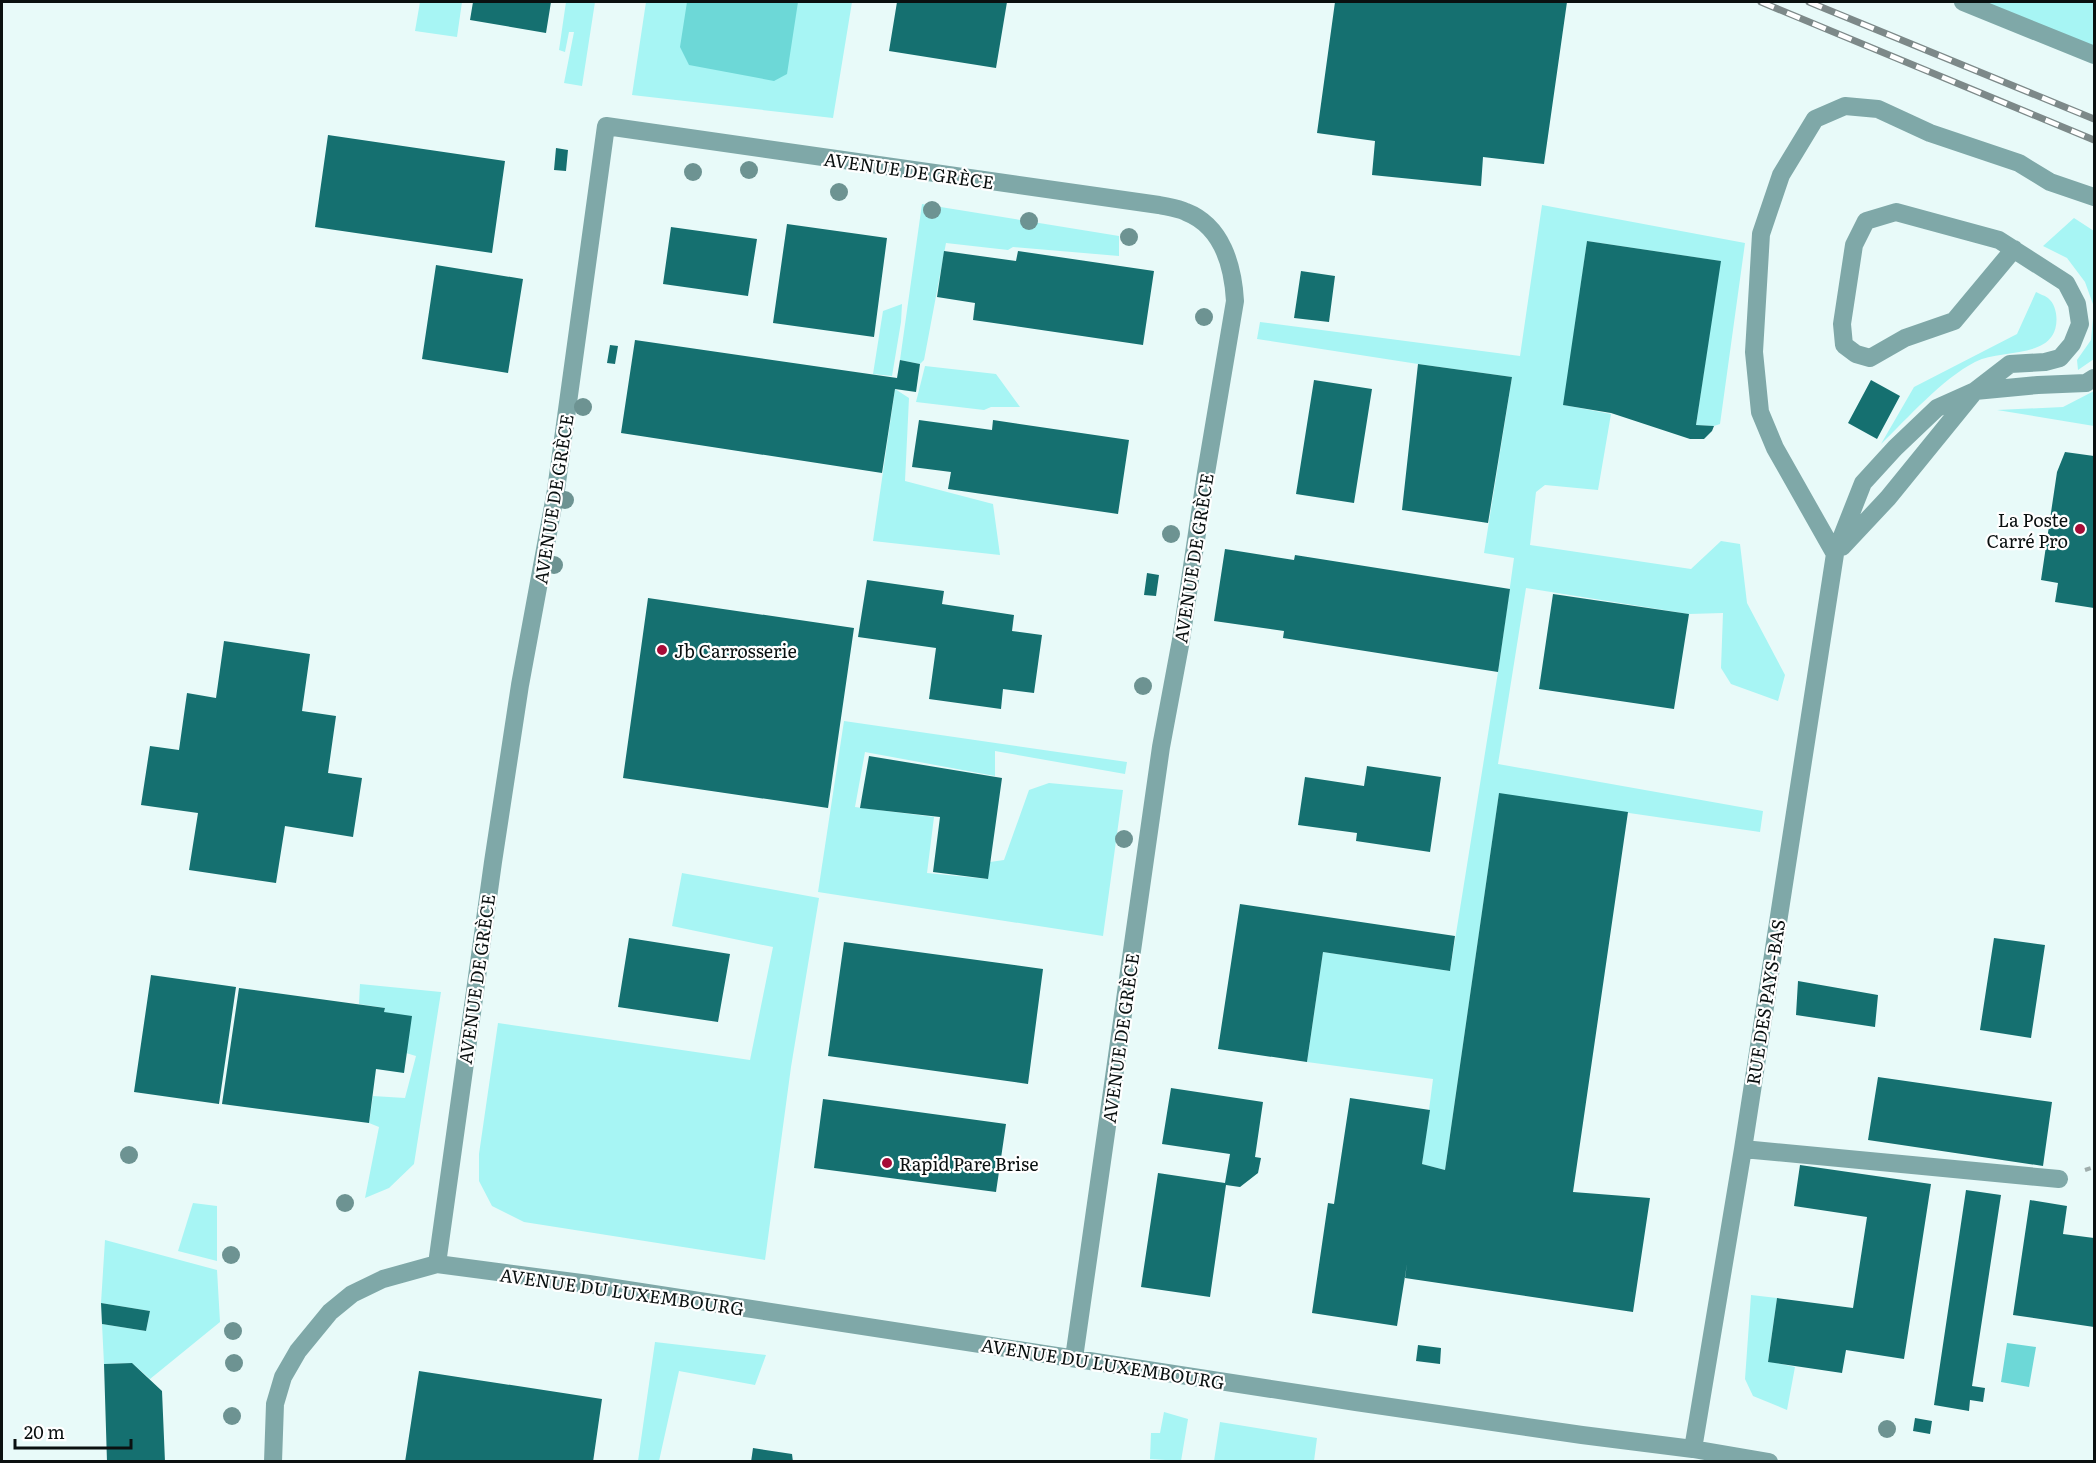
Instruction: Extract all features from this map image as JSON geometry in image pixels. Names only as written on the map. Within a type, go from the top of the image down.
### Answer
[{"type":"street","points":[[1963,2],[2094,55]]},
{"type":"street","points":[[2014,249],[1954,321],[1905,338],[1870,358],[1856,354],[1844,345],[1842,324],[1854,245],[1866,221],[1896,212],[1999,240],[2014,249],[2066,283],[2077,304],[2080,324],[2072,344],[2060,358],[2045,362],[2010,364],[1976,391],[1888,498],[1835,554],[1775,448],[1760,412],[1754,352],[1761,234],[1782,175],[1815,119],[1845,106],[1878,109],[1930,133],[2019,163],[2050,182],[2094,197]]},
{"type":"street","name":"AVENUE DE GRÈCE","points":[[437,1264],[520,685],[556,490],[606,126],[1159,205],[1186,212],[1203,222],[1215,234],[1227,255],[1234,282],[1235,301],[1181,640],[1161,747],[1074,1358]]},
{"type":"street","points":[[1976,391],[2086,383],[2094,378]]},
{"type":"street","name":"RUE DES PAYS-BAS","points":[[1693,1449],[1743,1149],[1835,554],[1863,483],[1895,448],[1937,408],[1976,391]]},
{"type":"street","points":[[1743,1149],[2059,1179]]},
{"type":"street","points":[[273,1461],[275,1404],[283,1377],[298,1351],[330,1312],[352,1294],[383,1279],[437,1264]]},
{"type":"street","name":"AVENUE DU LUXEMBOURG","points":[[437,1264],[590,1284],[1582,1435],[1768,1461]]},
{"type":"shaded area","points":[[420,2],[462,2],[457,37],[415,31]]},
{"type":"shaded area","points":[[566,2],[595,2],[582,86],[564,83],[574,32],[569,32],[565,52],[559,50]]},
{"type":"shaded area","points":[[646,2],[852,2],[833,118],[632,95]]},
{"type":"shaded area","points":[[687,2],[798,2],[787,74],[774,81],[689,65],[680,47]]},
{"type":"shaded area","points":[[1979,2],[2094,2],[2094,47]]},
{"type":"shaded area","points":[[922,204],[1119,236],[1119,256],[1013,247],[1008,250],[946,243],[924,360],[920,364],[900,360]]},
{"type":"shaded area","points":[[1542,205],[1745,243],[1720,424],[1714,426],[1696,425],[1720,261],[1587,241],[1564,405],[1611,414],[1598,490],[1545,485],[1536,492],[1530,545],[1691,569],[1721,541],[1740,544],[1747,603],[1785,675],[1778,701],[1731,684],[1721,668],[1723,613],[1689,614],[1526,588],[1498,764],[1763,811],[1760,832],[1499,794],[1445,1170],[1422,1164],[1433,1079],[1307,1062],[1323,952],[1450,971],[1514,558],[1484,553],[1512,377],[1257,339],[1260,322],[1520,356]]},
{"type":"shaded area","points":[[2074,218],[2094,231],[2094,307],[2085,282],[2067,258],[2043,246]]},
{"type":"shaded area","points":[[2036,292],[2048,298],[2056,311],[2054,332],[2046,343],[2027,350],[1984,358],[1963,369],[1950,378],[1881,444],[1914,387],[2017,334]]},
{"type":"shaded area","points":[[902,304],[892,376],[873,374],[883,311]]},
{"type":"shaded area","points":[[2094,307],[2094,359],[2078,370],[2077,360],[2091,340]]},
{"type":"shaded area","points":[[925,366],[996,374],[1020,407],[991,407],[984,410],[916,402]]},
{"type":"shaded area","points":[[895,389],[909,398],[905,481],[993,504],[1000,555],[873,541]]},
{"type":"shaded area","points":[[2094,391],[2094,426],[1997,410],[2063,407]]},
{"type":"shaded area","points":[[844,721],[1127,762],[1125,774],[995,751],[995,776],[865,752],[855,807],[934,817],[927,873],[987,879],[990,862],[1004,860],[1029,790],[1049,783],[1123,790],[1103,936],[818,892]]},
{"type":"shaded area","points":[[682,873],[819,898],[791,1067],[765,1260],[524,1222],[492,1206],[479,1181],[479,1154],[498,1023],[750,1060],[773,947],[672,926]]},
{"type":"shaded area","points":[[360,984],[441,992],[414,1164],[389,1188],[365,1198],[379,1127],[369,1123],[373,1096],[405,1098],[416,1056],[406,1053],[384,1012],[385,1008],[359,1004]]},
{"type":"shaded area","points":[[193,1203],[217,1206],[217,1261],[178,1251]]},
{"type":"shaded area","points":[[105,1240],[217,1270],[220,1322],[150,1379],[132,1363],[104,1364],[102,1324],[146,1331],[150,1311],[101,1303]]},
{"type":"shaded area","points":[[1751,1295],[1777,1298],[1768,1361],[1795,1367],[1787,1410],[1753,1396],[1745,1379]]},
{"type":"shaded area","points":[[655,1342],[766,1355],[755,1385],[679,1371],[659,1461],[638,1461]]},
{"type":"shaded area","points":[[2007,1343],[2036,1347],[2029,1387],[2001,1382]]},
{"type":"shaded area","points":[[1164,1412],[1188,1419],[1181,1461],[1150,1459],[1151,1433],[1160,1433]]},
{"type":"shaded area","points":[[1220,1422],[1317,1438],[1314,1461],[1214,1461]]},
{"type":"building","points":[[473,2],[551,2],[546,33],[470,20]]},
{"type":"building","points":[[897,2],[1007,2],[996,68],[889,51]]},
{"type":"building","points":[[1335,2],[1567,2],[1544,164],[1483,157],[1481,186],[1372,175],[1375,141],[1317,133]]},
{"type":"building","points":[[328,135],[505,161],[492,253],[315,227]]},
{"type":"building","points":[[556,148],[568,150],[566,171],[554,170]]},
{"type":"building","points":[[787,224],[887,238],[874,337],[773,323]]},
{"type":"building","points":[[671,227],[757,239],[748,296],[663,284]]},
{"type":"building","points":[[1587,241],[1721,261],[1696,425],[1714,426],[1704,439],[1690,439],[1611,413],[1563,405]]},
{"type":"building","points":[[944,251],[1016,261],[1018,251],[1154,271],[1143,345],[973,320],[975,303],[937,297]]},
{"type":"building","points":[[436,265],[523,279],[508,373],[422,359]]},
{"type":"building","points":[[1301,271],[1335,276],[1329,322],[1294,318]]},
{"type":"building","points":[[635,340],[897,378],[900,360],[920,364],[916,392],[895,389],[882,473],[621,433]]},
{"type":"building","points":[[610,345],[618,346],[615,364],[607,363]]},
{"type":"building","points":[[1418,364],[1512,377],[1488,523],[1402,510]]},
{"type":"building","points":[[1314,380],[1372,389],[1354,503],[1296,494]]},
{"type":"building","points":[[1871,380],[1900,396],[1877,439],[1848,423]]},
{"type":"building","points":[[919,420],[992,430],[993,420],[1129,440],[1118,514],[948,489],[951,472],[912,467]]},
{"type":"building","name":"La Poste Carré Pro","points":[[2065,452],[2094,456],[2094,608],[2055,602],[2058,583],[2041,580],[2057,472]]},
{"type":"building","points":[[1225,549],[1294,560],[1295,555],[1510,589],[1498,672],[1283,638],[1284,631],[1214,621]]},
{"type":"building","points":[[1147,573],[1159,575],[1156,596],[1144,595]]},
{"type":"building","points":[[867,580],[944,591],[942,604],[1014,615],[1012,631],[1042,635],[1034,693],[1003,689],[1001,709],[929,699],[936,648],[858,637]]},
{"type":"building","points":[[1553,594],[1689,614],[1674,709],[1539,689]]},
{"type":"building","points":[[648,598],[854,628],[828,808],[623,778]]},
{"type":"building","points":[[224,641],[310,654],[302,711],[336,716],[328,773],[362,778],[353,837],[285,826],[276,883],[189,870],[198,813],[141,805],[150,746],[179,750],[187,693],[216,698]]},
{"type":"building","points":[[869,756],[1002,778],[988,879],[933,872],[940,817],[860,808]]},
{"type":"building","points":[[1367,766],[1441,777],[1430,852],[1356,841],[1357,833],[1298,825],[1305,777],[1364,786]]},
{"type":"building","points":[[1499,793],[1628,812],[1573,1192],[1650,1198],[1633,1312],[1405,1278],[1407,1264],[1397,1326],[1312,1313],[1328,1203],[1334,1204],[1350,1098],[1430,1110],[1422,1164],[1445,1170]]},
{"type":"building","points":[[1240,904],[1455,936],[1450,971],[1323,952],[1307,1062],[1218,1049]]},
{"type":"building","points":[[629,938],[730,954],[718,1022],[618,1007]]},
{"type":"building","points":[[1994,938],[2045,945],[2031,1038],[1980,1030]]},
{"type":"building","points":[[844,942],[1043,969],[1028,1084],[828,1056]]},
{"type":"building","points":[[151,975],[236,987],[219,1104],[134,1092]]},
{"type":"building","points":[[1798,981],[1878,995],[1875,1027],[1796,1015]]},
{"type":"building","points":[[239,988],[385,1008],[384,1012],[412,1016],[404,1073],[376,1069],[369,1123],[222,1104]]},
{"type":"building","points":[[1878,1077],[2052,1102],[2043,1166],[1868,1140]]},
{"type":"building","points":[[1171,1088],[1263,1102],[1255,1157],[1261,1158],[1258,1173],[1240,1187],[1226,1185],[1210,1297],[1141,1287],[1158,1173],[1225,1183],[1230,1154],[1162,1144]]},
{"type":"building","points":[[823,1099],[1006,1124],[996,1192],[814,1168]]},
{"type":"building","points":[[1800,1165],[1931,1184],[1904,1359],[1846,1350],[1842,1373],[1768,1362],[1777,1298],[1853,1308],[1867,1217],[1794,1206]]},
{"type":"building","points":[[1966,1190],[2001,1195],[1972,1386],[1985,1388],[1983,1402],[1970,1400],[1969,1411],[1934,1405]]},
{"type":"building","points":[[2030,1200],[2067,1206],[2063,1234],[2094,1238],[2094,1327],[2013,1315]]},
{"type":"building","points":[[101,1303],[150,1311],[146,1331],[102,1324]]},
{"type":"building","points":[[1418,1345],[1441,1348],[1440,1364],[1416,1361]]},
{"type":"building","points":[[132,1363],[162,1391],[165,1462],[107,1462],[104,1364]]},
{"type":"building","points":[[419,1371],[602,1399],[593,1462],[405,1462]]},
{"type":"building","points":[[1915,1418],[1932,1421],[1930,1434],[1913,1431]]},
{"type":"building","points":[[753,1448],[792,1454],[793,1462],[751,1462]]},
{"type":"railway","points":[[1761,2],[2094,140]]},
{"type":"railway","points":[[1809,2],[2094,119]]},
{"type":"place","name":"La Poste Carré Pro","points":[[2080,529]]},
{"type":"place","name":"Jb Carrosserie","points":[[662,650]]},
{"type":"place","name":"Rapid Pare Brise","points":[[887,1163]]}]
